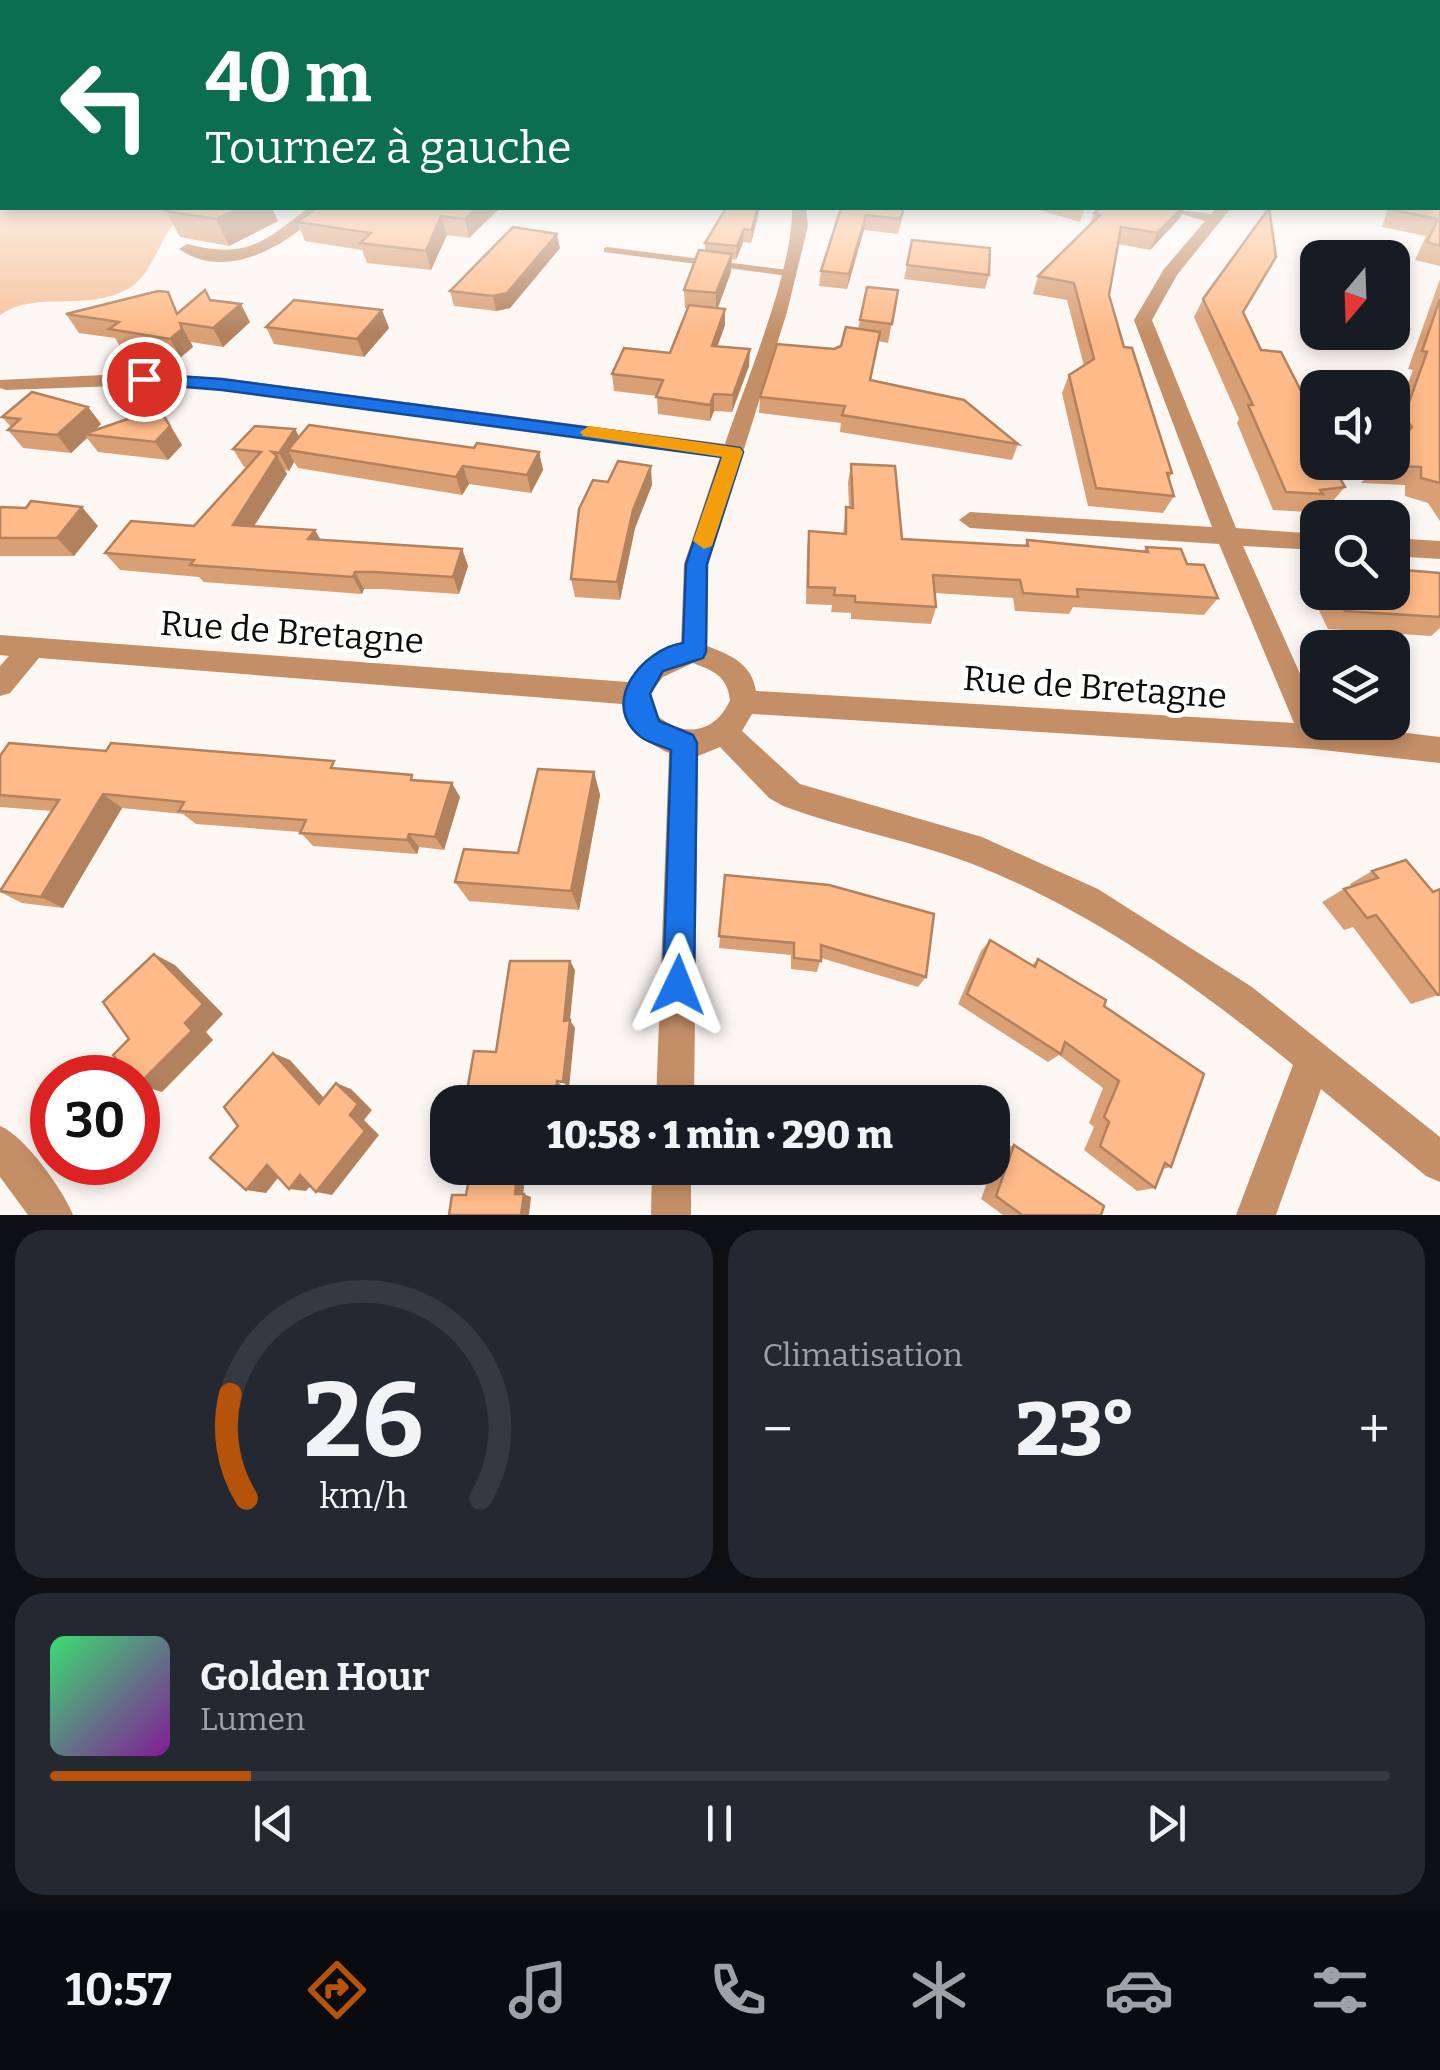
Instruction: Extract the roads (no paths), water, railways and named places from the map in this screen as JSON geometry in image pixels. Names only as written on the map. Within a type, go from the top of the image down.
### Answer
[{"type":"street","points":[[187,249],[216,259],[250,256],[301,220]]},
{"type":"street","points":[[694,652],[696,564],[788,273],[800,220]]},
{"type":"street","points":[[1214,220],[1170,273],[1143,320],[1210,502],[1228,535],[1300,705]]},
{"type":"street","points":[[6,384],[144,379],[222,384],[733,452]]},
{"type":"street","points":[[970,520],[1300,541]]},
{"type":"street","points":[[1410,548],[1440,550]]},
{"type":"street","name":"Rue de Bretagne","points":[[0,645],[638,694]]},
{"type":"street","points":[[0,684],[31,649]]},
{"type":"street","points":[[694,652],[715,656],[732,667],[743,683],[745,702],[738,719],[724,733],[684,743],[650,728],[640,714],[638,694],[641,680],[654,664],[672,654],[694,652]]},
{"type":"street","name":"Rue de Bretagne","points":[[745,702],[1300,737]]},
{"type":"street","points":[[724,733],[779,788],[811,803],[982,852],[1088,900],[1193,966],[1314,1058],[1440,1162]]},
{"type":"street","name":"Rue de Bretagne","points":[[1335,740],[1440,750]]},
{"type":"street","points":[[674,1085],[684,743]]},
{"type":"street","points":[[1256,1215],[1314,1058]]},
{"type":"street","points":[[0,1146],[53,1215]]},
{"type":"street","points":[[671,1215],[672,1185]]},
{"type":"lane","points":[[607,250],[788,273]]}]
